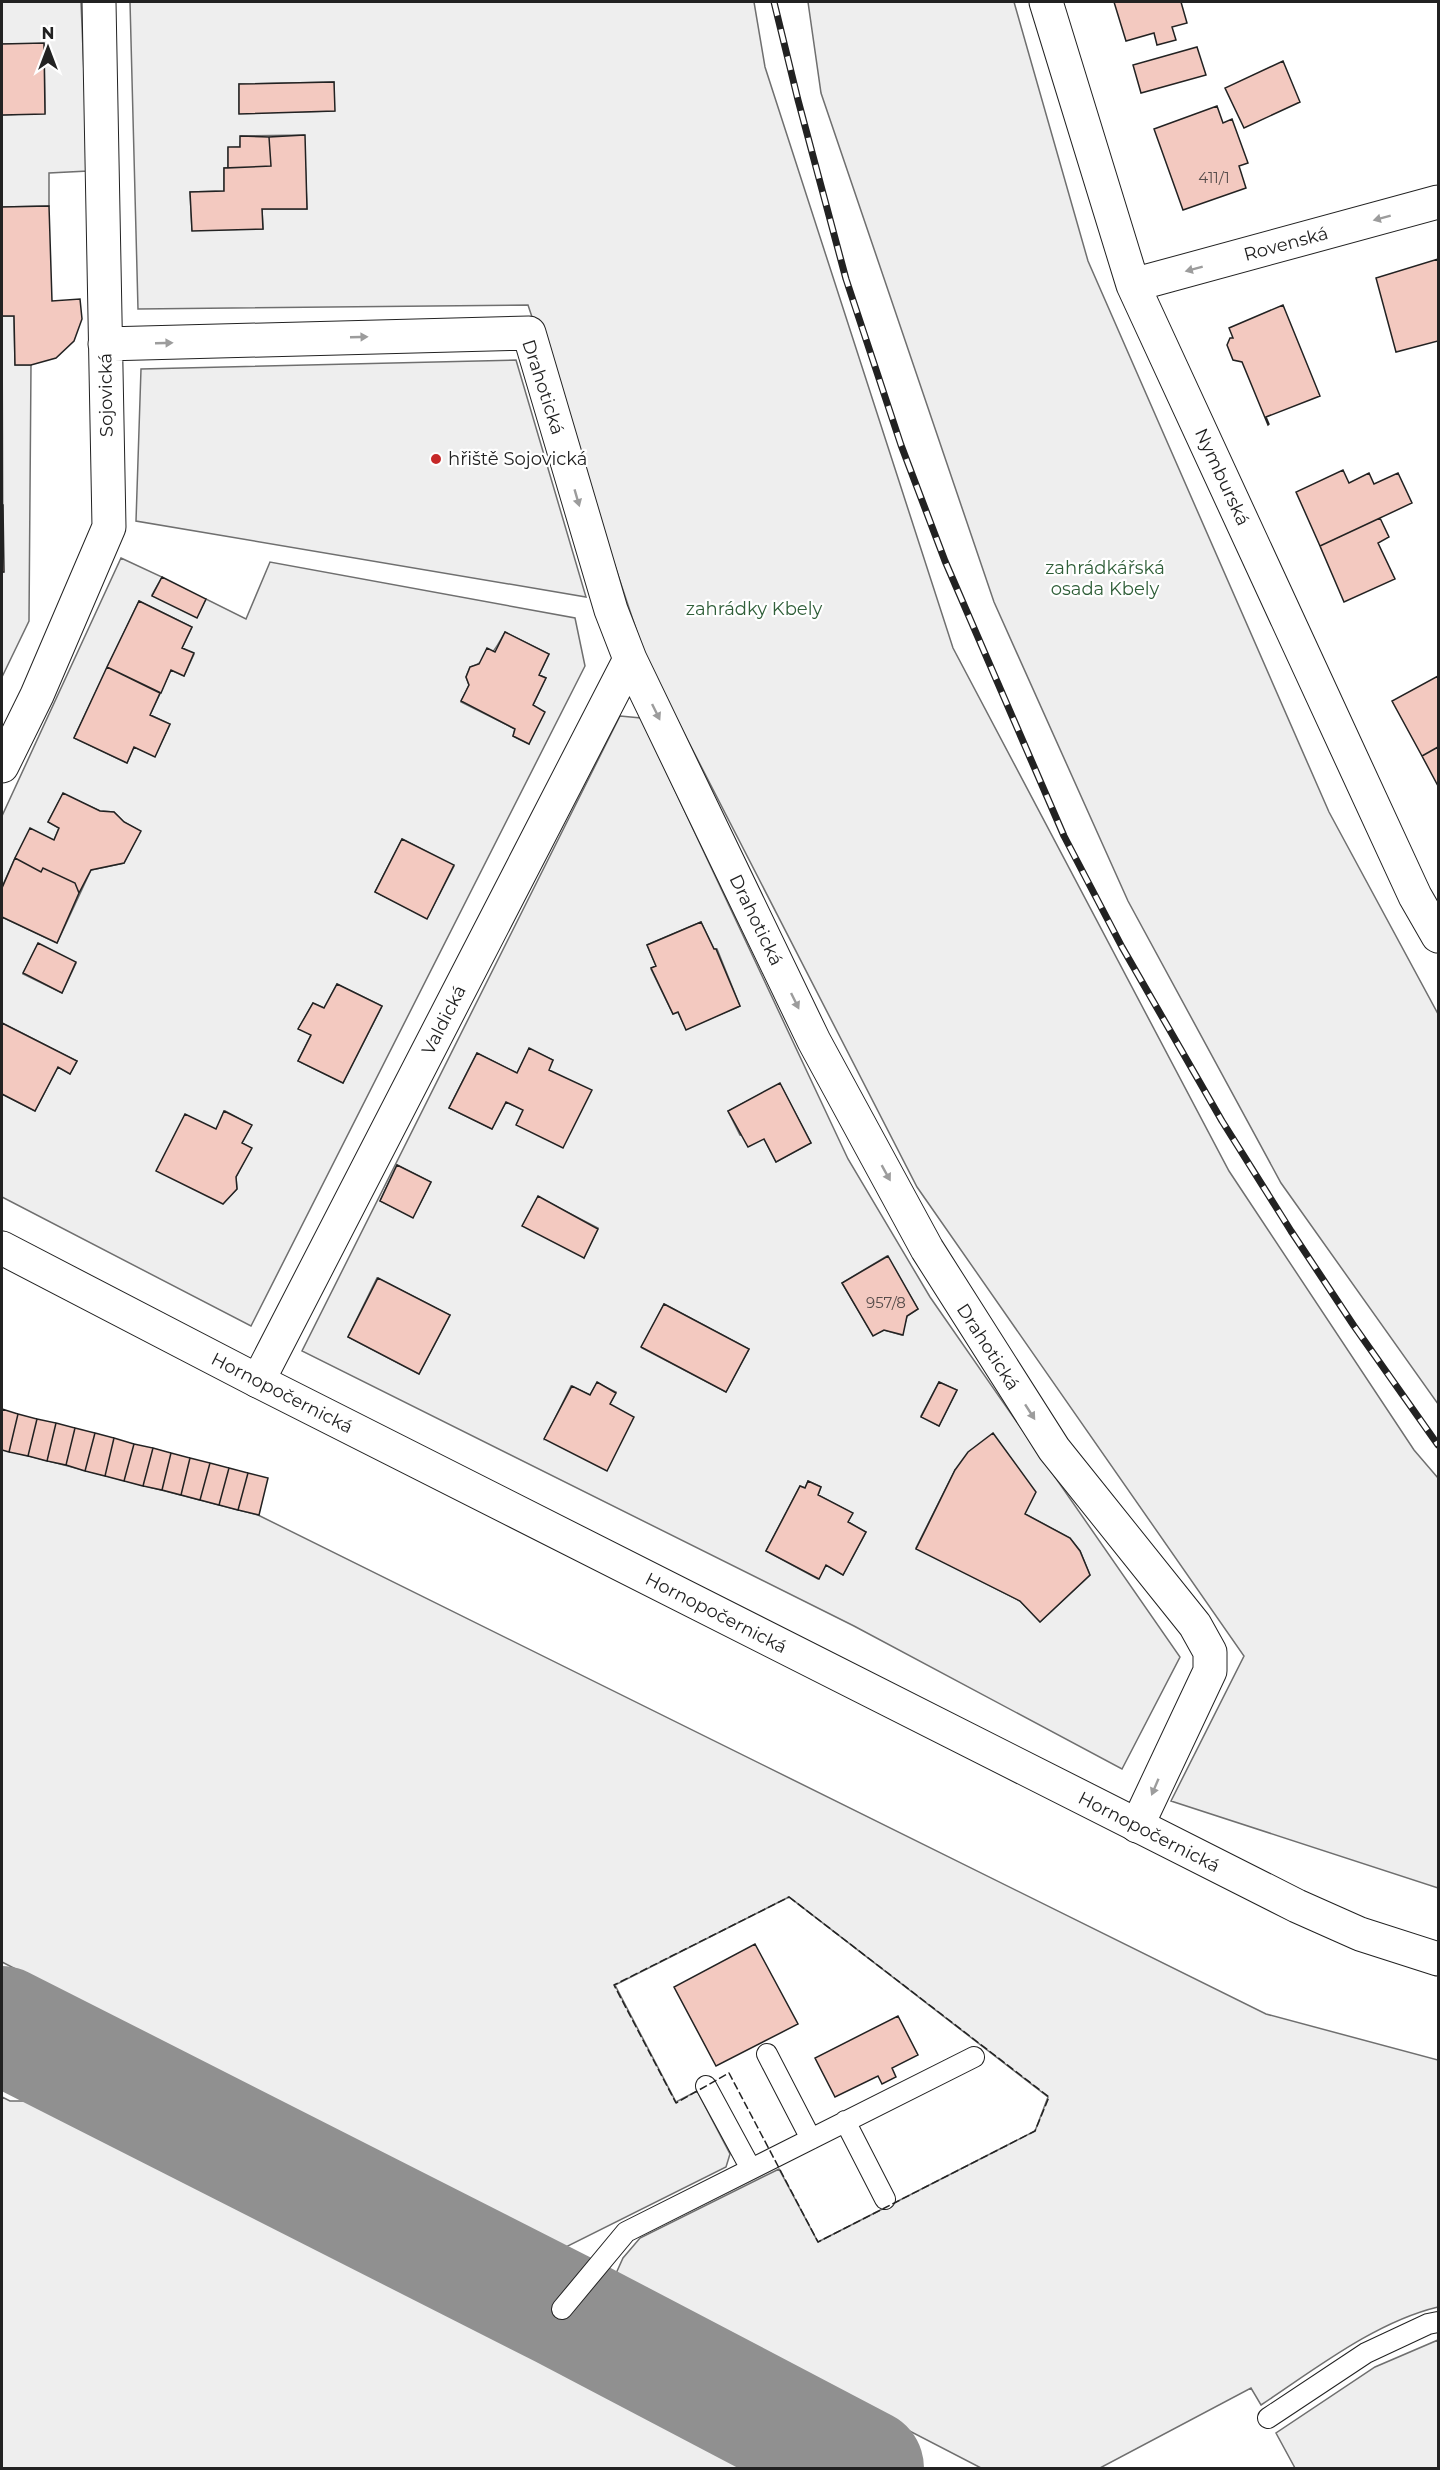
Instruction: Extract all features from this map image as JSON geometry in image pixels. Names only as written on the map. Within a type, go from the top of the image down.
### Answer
[{"type":"street","name":"Sojovická","points":[[2,766],[37,695],[109,526],[99,2]]},
{"type":"street","name":"Nymburská","points":[[1046,2],[1133,285],[1415,896],[1438,936]]},
{"type":"street","name":"Rovenská","points":[[1133,285],[1438,202]]},
{"type":"street","name":"Drahotická","points":[[105,344],[529,333],[610,610],[630,659],[814,1041],[927,1249],[1054,1449],[1195,1625],[1207,1644],[1210,1652],[1210,1671],[1137,1826]]},
{"type":"street","name":"Valdická","points":[[258,1381],[630,659]]},
{"type":"street","name":"Hornopočernická","points":[[2,1248],[258,1381],[1297,1906],[1360,1934],[1438,1959]]},
{"type":"lane","points":[[767,2054],[811,2139]]},
{"type":"lane","points":[[562,2309],[626,2232],[974,2057]]},
{"type":"lane","points":[[706,2086],[751,2169]]},
{"type":"lane","points":[[845,2121],[885,2199]]},
{"type":"lane","points":[[1268,2418],[1366,2353],[1428,2324],[1438,2322]]},
{"type":"green space","points":[[2,2],[81,2],[88,171],[49,173],[49,206],[2,207],[2,115],[45,113],[44,44],[2,44]]},
{"type":"green space","name":"zahrádky Kbely","points":[[130,2],[754,2],[765,67],[953,648],[1229,1171],[1414,1450],[1438,1478],[1438,1888],[1171,1801],[1244,1656],[917,1187],[646,659],[528,305],[138,309]],"holes":[[[334,82],[334,111],[239,113],[239,84]],[[304,135],[307,209],[262,209],[263,229],[192,230],[190,192],[224,191],[224,168],[228,168],[228,148],[240,147],[241,136]]]},
{"type":"green space","name":"zahrádkářská osada Kbely","points":[[808,2],[1014,2],[1088,261],[1329,812],[1438,1014],[1438,1404],[1281,1183],[1128,901],[994,602],[821,93]]},
{"type":"green space","points":[[2,316],[14,316],[15,365],[31,365],[29,621],[2,677],[3,572]]},
{"type":"green space","points":[[516,360],[586,597],[136,521],[141,369]]},
{"type":"green space","points":[[121,558],[162,577],[152,595],[197,617],[206,599],[246,619],[270,562],[575,618],[585,666],[251,1326],[2,1197],[2,1094],[35,1111],[58,1067],[70,1074],[77,1061],[2,1023],[2,917],[57,943],[91,870],[124,863],[140,831],[124,822],[114,812],[100,811],[63,794],[48,822],[59,828],[54,840],[15,858],[2,887],[2,816]],"holes":[[[139,601],[192,627],[182,648],[194,654],[184,676],[171,670],[150,715],[170,724],[155,756],[134,747],[127,763],[74,738]],[[505,632],[549,654],[539,675],[546,678],[533,705],[529,744],[513,736],[515,729],[461,702],[469,685],[466,677],[470,667],[487,658]],[[402,839],[454,866],[427,918],[375,892]],[[38,944],[76,963],[62,993],[23,974]],[[337,984],[382,1006],[343,1083],[298,1061],[311,1035],[299,1028],[313,1003],[324,1008]],[[225,1111],[251,1125],[242,1143],[251,1148],[236,1177],[237,1189],[227,1199],[216,1129]]]},
{"type":"green space","points":[[620,716],[641,718],[848,1159],[930,1297],[1180,1657],[1122,1769],[854,1626],[302,1351]],"holes":[[[701,922],[714,949],[717,949],[740,1006],[686,1029],[678,1012],[673,1014],[651,969],[656,966],[647,945]],[[529,1049],[553,1060],[523,1110],[506,1102],[492,1129],[449,1108],[477,1053],[517,1073]],[[780,1084],[811,1143],[776,1162],[764,1139],[740,1135],[728,1111]],[[397,1165],[431,1182],[413,1217],[380,1201]],[[538,1197],[598,1228],[584,1258]],[[887,1256],[918,1309],[907,1316],[902,1335],[884,1330],[873,1335],[842,1283]],[[377,1278],[450,1315],[419,1374],[348,1337]],[[664,1304],[749,1349],[726,1392],[642,1348]],[[939,1382],[957,1390],[939,1426],[921,1416]],[[597,1383],[616,1392],[610,1404],[545,1439],[571,1386],[590,1395]],[[955,1470],[1025,1514],[1070,1538],[1080,1551],[1090,1575],[1040,1622],[1020,1601],[916,1548]],[[808,1481],[821,1487],[818,1495],[852,1513],[848,1522],[866,1532],[843,1575],[826,1565],[818,1579],[766,1551],[800,1486],[805,1488]]]},
{"type":"green space","points":[[2,1449],[258,1515],[1266,2014],[1438,2060],[1438,2307],[1414,2314],[1368,2335],[1261,2405],[1251,2388],[1100,2468],[981,2468],[614,2278],[623,2258],[640,2238],[779,2169],[818,2242],[1035,2131],[1048,2097],[789,1897],[615,1985],[676,2102],[697,2091],[730,2154],[726,2167],[560,2250],[2,1962]]},
{"type":"green space","points":[[2,2097],[10,2101],[47,2101],[755,2468],[2,2468]]},
{"type":"green space","points":[[1438,2340],[1438,2468],[1295,2468],[1276,2433],[1375,2367]]},
{"type":"building","points":[[1114,2],[1181,2],[1187,23],[1172,27],[1176,40],[1157,45],[1154,33],[1126,41]]},
{"type":"building","points":[[44,43],[45,114],[2,115],[2,44]]},
{"type":"building","points":[[1197,47],[1206,75],[1141,93],[1133,65]]},
{"type":"building","points":[[1283,61],[1300,102],[1244,128],[1225,88]]},
{"type":"building","points":[[334,82],[335,111],[239,114],[239,84]]},
{"type":"building","points":[[1217,106],[1223,123],[1232,119],[1248,163],[1239,166],[1246,188],[1183,210],[1154,129]]},
{"type":"building","points":[[305,135],[307,209],[262,209],[263,229],[192,231],[190,192],[224,191],[224,168],[271,166],[269,137]]},
{"type":"building","points":[[240,136],[269,137],[271,166],[228,168],[228,147],[240,147]]},
{"type":"building","points":[[49,206],[52,301],[80,299],[82,319],[74,341],[56,358],[31,365],[15,365],[14,316],[2,316],[2,207]]},
{"type":"building","points":[[1438,259],[1438,341],[1396,352],[1376,278]]},
{"type":"building","points":[[1283,305],[1320,396],[1266,417],[1268,425],[1242,362],[1233,360],[1227,345],[1230,338],[1233,338],[1229,328]]},
{"type":"building","points":[[1343,470],[1349,483],[1369,473],[1374,484],[1398,473],[1412,503],[1320,546],[1296,492]]},
{"type":"building","points":[[3,505],[4,572],[2,572]]},
{"type":"building","points":[[1380,518],[1389,537],[1378,543],[1395,579],[1344,602],[1320,546]]},
{"type":"building","points":[[162,577],[206,599],[197,618],[152,596]]},
{"type":"building","points":[[139,601],[192,627],[182,648],[194,653],[184,676],[171,670],[161,693],[107,667]]},
{"type":"building","points":[[505,632],[549,654],[539,675],[546,678],[533,705],[545,712],[529,744],[513,736],[515,729],[461,701],[469,685],[466,677],[470,667],[479,664],[487,648],[495,652]]},
{"type":"building","points":[[107,667],[160,693],[150,715],[170,724],[155,757],[134,747],[127,763],[74,738]]},
{"type":"building","points":[[1438,676],[1438,747],[1422,756],[1392,701]]},
{"type":"building","points":[[1438,747],[1438,786],[1422,756]]},
{"type":"building","points":[[63,793],[100,811],[114,812],[124,822],[141,831],[124,863],[91,870],[79,893],[75,883],[43,868],[41,872],[15,858],[30,828],[54,840],[59,828],[48,822]]},
{"type":"building","points":[[402,839],[454,865],[427,919],[375,892]]},
{"type":"building","points":[[15,858],[41,872],[43,868],[75,883],[79,893],[57,943],[2,917],[2,888]]},
{"type":"building","points":[[701,922],[716,949],[740,1006],[686,1030],[678,1012],[673,1014],[651,968],[656,966],[647,945]]},
{"type":"building","points":[[38,943],[76,962],[62,993],[23,973]]},
{"type":"building","points":[[337,984],[382,1006],[343,1083],[298,1061],[311,1035],[298,1029],[313,1003],[324,1008]]},
{"type":"building","points":[[2,1023],[77,1061],[70,1074],[58,1067],[35,1111],[2,1094]]},
{"type":"building","points":[[529,1048],[553,1060],[549,1070],[592,1090],[563,1148],[516,1125],[523,1110],[506,1102],[492,1129],[449,1108],[477,1053],[517,1073]]},
{"type":"building","points":[[780,1083],[811,1143],[776,1162],[764,1139],[748,1147],[728,1111]]},
{"type":"building","points":[[224,1111],[252,1125],[242,1143],[252,1148],[236,1177],[237,1189],[223,1204],[156,1171],[185,1114],[216,1129]]},
{"type":"building","points":[[397,1165],[431,1182],[413,1218],[380,1201]]},
{"type":"building","points":[[538,1196],[598,1229],[584,1258],[522,1226]]},
{"type":"building","points":[[888,1256],[918,1309],[907,1316],[903,1335],[884,1330],[873,1336],[842,1283]]},
{"type":"building","points":[[378,1278],[450,1315],[419,1374],[348,1337]]},
{"type":"building","points":[[664,1304],[749,1349],[726,1392],[641,1347]]},
{"type":"building","points":[[597,1382],[616,1393],[610,1404],[634,1417],[607,1471],[544,1439],[572,1386],[590,1395]]},
{"type":"building","points":[[939,1382],[957,1390],[939,1426],[921,1417]]},
{"type":"building","points":[[2,1409],[18,1414],[9,1452],[2,1450]]},
{"type":"building","points":[[18,1414],[37,1419],[28,1456],[9,1452]]},
{"type":"building","points":[[37,1419],[56,1423],[47,1461],[28,1456]]},
{"type":"building","points":[[56,1423],[75,1428],[66,1465],[47,1461]]},
{"type":"building","points":[[75,1428],[95,1433],[85,1471],[66,1465]]},
{"type":"building","points":[[95,1433],[114,1438],[105,1476],[85,1471]]},
{"type":"building","points":[[993,1433],[1036,1492],[1025,1514],[1070,1538],[1080,1551],[1090,1575],[1040,1622],[1020,1601],[916,1549],[955,1470],[968,1452]]},
{"type":"building","points":[[114,1438],[134,1444],[124,1481],[105,1476]]},
{"type":"building","points":[[134,1444],[153,1448],[143,1486],[124,1481]]},
{"type":"building","points":[[153,1448],[171,1453],[162,1490],[143,1486]]},
{"type":"building","points":[[171,1453],[190,1458],[181,1495],[162,1490]]},
{"type":"building","points":[[190,1458],[210,1463],[200,1500],[181,1495]]},
{"type":"building","points":[[210,1463],[229,1468],[219,1505],[200,1500]]},
{"type":"building","points":[[229,1468],[248,1473],[238,1510],[219,1505]]},
{"type":"building","points":[[248,1473],[268,1478],[259,1515],[238,1510]]},
{"type":"building","points":[[808,1481],[821,1487],[818,1495],[853,1513],[848,1522],[866,1532],[843,1575],[826,1565],[819,1579],[766,1551],[800,1486],[805,1488]]},
{"type":"building","points":[[755,1944],[798,2024],[716,2066],[674,1987]]},
{"type":"building","points":[[898,2016],[918,2055],[892,2068],[896,2077],[882,2084],[878,2076],[835,2097],[815,2058]]},
{"type":"taxiway","points":[[2,2025],[562,2309],[865,2468]]},
{"type":"railway","points":[[774,2],[846,279],[901,445],[945,561],[1064,836],[1122,947],[1222,1121],[1354,1326],[1438,1445]]},
{"type":"fence","points":[[789,1897],[1049,2097],[1035,2131],[818,2242],[729,2073],[676,2103],[614,1985],[789,1897]]},
{"type":"place","name":"hřiště Sojovická","points":[[436,459]]}]
